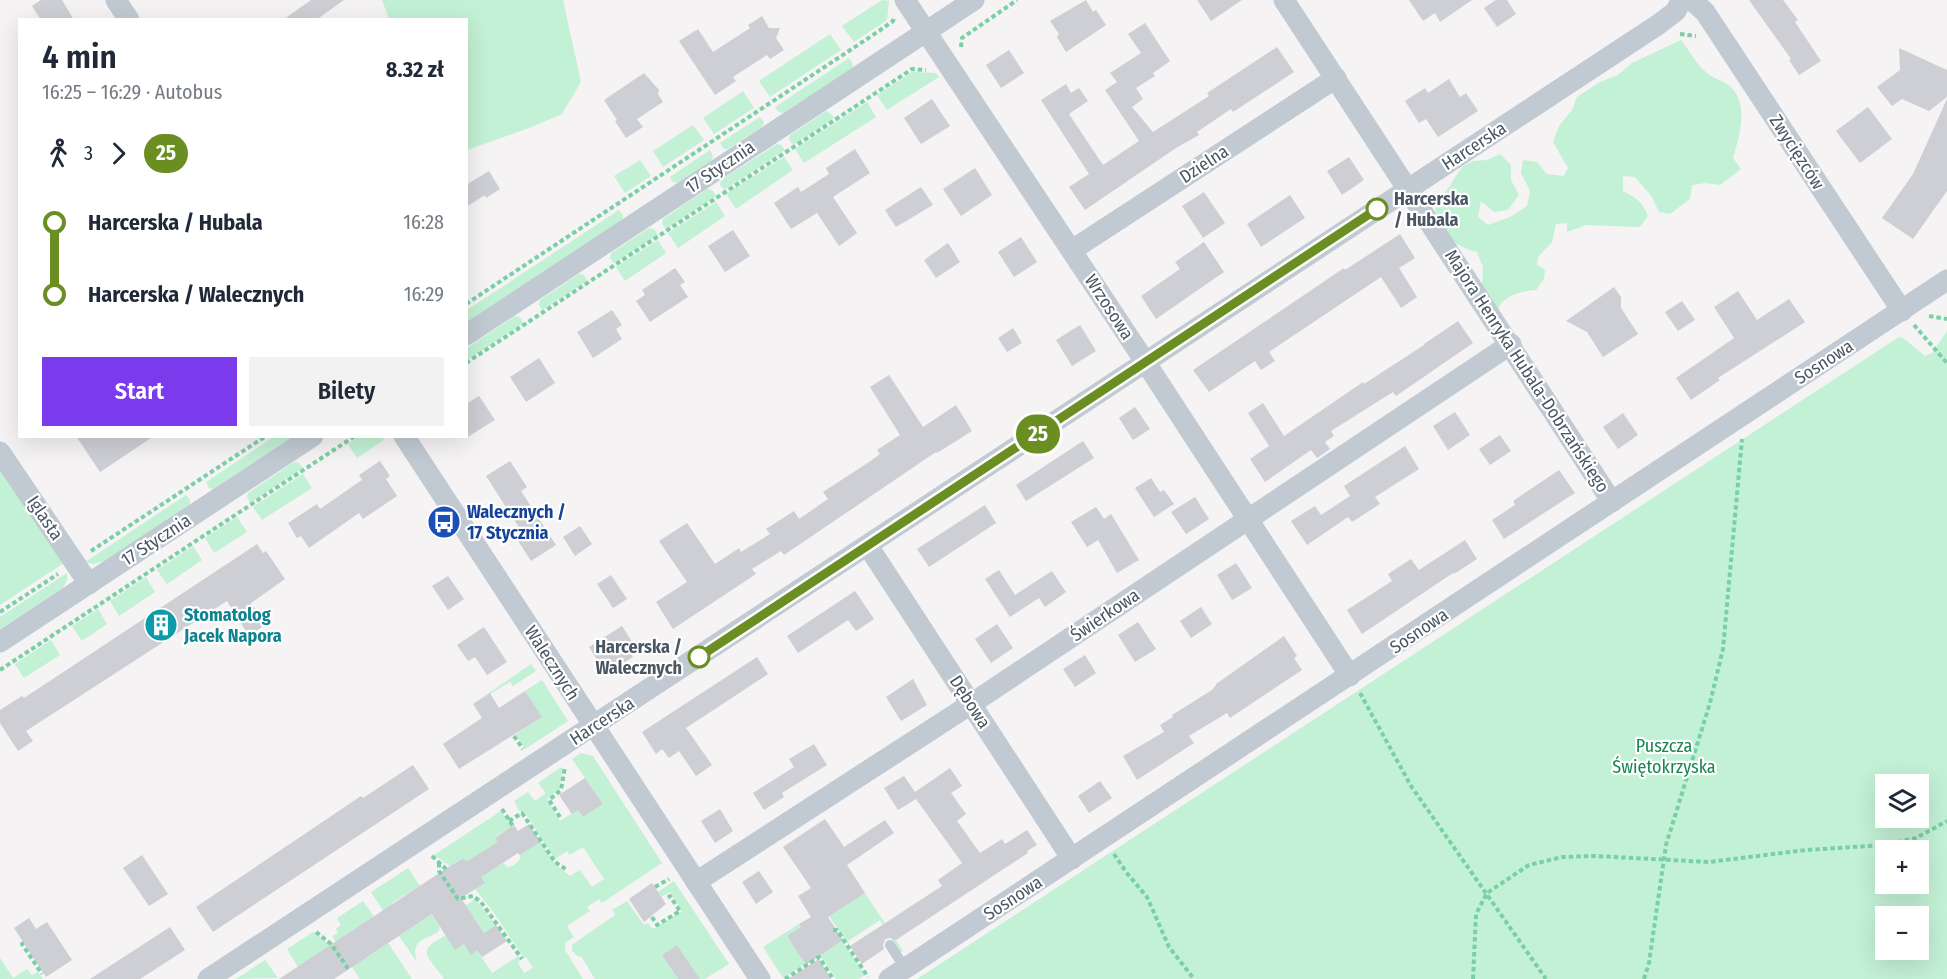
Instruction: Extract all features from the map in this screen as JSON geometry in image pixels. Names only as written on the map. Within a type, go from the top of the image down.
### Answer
[{"type":"street","points":[[116,0],[128,18]]},
{"type":"street","name":"17 Stycznia","points":[[468,334],[974,0]]},
{"type":"street","name":"Majora Henryka Hubala-Dobrzańskiego","points":[[1284,0],[1511,344],[1612,502]]},
{"type":"street","name":"Harcerska","points":[[208,979],[265,950],[594,726],[1668,18],[1676,10],[1681,0]]},
{"type":"street","name":"Zwycięzców","points":[[1687,0],[1695,3],[1705,12],[1902,310]]},
{"type":"street","name":"Wrzosowa","points":[[905,1],[1072,250],[1350,676]]},
{"type":"street","name":"Dzielna","points":[[1072,250],[1336,78]]},
{"type":"street","name":"Sosnowa","points":[[897,974],[1947,280]]},
{"type":"street","name":"Świerkowa","points":[[696,882],[971,704],[1511,344]]},
{"type":"street","name":"17 Stycznia","points":[[0,642],[310,438]]},
{"type":"street","name":"Walecznych","points":[[405,438],[760,979]]},
{"type":"street","name":"Iglasta","points":[[0,452],[89,584]]},
{"type":"street","name":"Dębowa","points":[[868,546],[1072,859]]},
{"type":"lane","points":[[890,945],[897,974]]},
{"type":"path","points":[[468,362],[912,69],[937,70],[961,54],[962,38],[1017,0]]},
{"type":"path","points":[[468,303],[879,31],[893,21],[896,8],[905,1]]},
{"type":"path","points":[[1902,310],[1947,363]]},
{"type":"path","points":[[1644,979],[1649,963],[1666,845],[1710,703],[1723,649],[1744,415]]},
{"type":"path","points":[[0,612],[263,438]]},
{"type":"path","points":[[0,670],[352,438]]},
{"type":"path","points":[[1350,676],[1411,786],[1546,979]]},
{"type":"path","points":[[514,736],[527,755]]},
{"type":"path","points":[[560,817],[549,800],[561,789],[565,767],[562,762]]},
{"type":"path","points":[[498,804],[513,826]]},
{"type":"path","points":[[509,821],[522,813],[555,862],[567,870]]},
{"type":"path","points":[[1473,979],[1476,914],[1487,893],[1529,865],[1562,857],[1595,856],[1709,862],[1806,850],[1885,845],[1916,838],[1947,821]]},
{"type":"path","points":[[1104,837],[1126,872],[1147,897],[1170,947],[1194,979]]},
{"type":"path","points":[[428,850],[446,869]]},
{"type":"path","points":[[439,863],[440,871],[458,899],[473,896]]},
{"type":"path","points":[[655,888],[675,875]]},
{"type":"path","points":[[466,889],[492,915],[522,959]]},
{"type":"path","points":[[652,917],[657,925],[680,911],[670,896],[666,898]]},
{"type":"path","points":[[312,927],[331,944],[347,967],[344,969]]},
{"type":"path","points":[[833,930],[837,930],[868,977]]},
{"type":"path","points":[[24,943],[22,944],[45,979]]},
{"type":"path","points":[[785,979],[819,957],[833,979]]},
{"type":"green space","points":[[382,0],[563,0],[581,82],[562,114],[468,150],[468,18],[389,18]]},
{"type":"green space","points":[[882,0],[889,1],[887,20],[854,42],[842,26]]},
{"type":"green space","points":[[830,34],[841,50],[770,97],[759,81]]},
{"type":"green space","points":[[1681,40],[1703,69],[1727,84],[1739,99],[1740,130],[1733,158],[1741,169],[1720,185],[1705,183],[1692,185],[1690,199],[1670,214],[1659,212],[1652,197],[1635,177],[1623,176],[1623,191],[1644,207],[1648,216],[1640,227],[1586,225],[1567,232],[1567,223],[1556,224],[1552,242],[1538,257],[1537,265],[1545,270],[1544,279],[1536,290],[1509,297],[1498,309],[1482,286],[1483,267],[1477,252],[1460,246],[1449,237],[1435,208],[1462,167],[1473,161],[1487,160],[1500,154],[1511,165],[1511,180],[1519,195],[1508,210],[1494,212],[1481,201],[1478,217],[1488,225],[1510,217],[1527,206],[1530,191],[1521,173],[1523,160],[1537,162],[1547,174],[1564,176],[1568,168],[1553,142],[1559,126],[1572,110],[1577,97],[1600,82],[1618,75],[1632,63]]},
{"type":"green space","points":[[849,58],[853,64],[852,69],[783,113],[775,107]]},
{"type":"green space","points":[[912,72],[936,73],[939,77],[887,110],[877,95]]},
{"type":"green space","points":[[743,91],[754,108],[714,134],[703,118]]},
{"type":"green space","points":[[867,102],[876,117],[804,163],[795,149]]},
{"type":"green space","points":[[826,111],[834,118],[793,145],[789,139],[790,135]]},
{"type":"green space","points":[[760,117],[764,122],[762,127],[728,149],[724,149],[720,143]]},
{"type":"green space","points":[[693,125],[704,140],[663,167],[653,151]]},
{"type":"green space","points":[[777,144],[785,150],[724,190],[720,185],[721,180]]},
{"type":"green space","points":[[710,150],[712,160],[678,183],[673,182],[670,177]]},
{"type":"green space","points":[[784,157],[793,170],[736,209],[726,194]]},
{"type":"green space","points":[[640,160],[651,176],[625,193],[614,176]]},
{"type":"green space","points":[[707,189],[712,190],[716,196],[666,229],[662,224],[663,219]]},
{"type":"green space","points":[[716,202],[725,216],[678,248],[668,233]]},
{"type":"green space","points":[[619,210],[623,215],[622,220],[468,321],[468,309]]},
{"type":"green space","points":[[649,228],[654,229],[658,235],[614,263],[610,258],[611,253]]},
{"type":"green space","points":[[658,240],[666,253],[625,281],[616,267]]},
{"type":"green space","points":[[579,274],[584,275],[587,281],[542,310],[539,305],[540,300]]},
{"type":"green space","points":[[515,316],[520,317],[523,323],[469,359],[468,347]]},
{"type":"green space","name":"Puszcza Świętokrzyska","points":[[1947,331],[1947,979],[917,979],[1899,337],[1925,356],[1932,353]]},
{"type":"green space","points":[[272,438],[291,438],[213,489],[209,488],[206,482]]},
{"type":"green space","points":[[357,438],[383,438],[384,440],[357,458],[348,444]]},
{"type":"green space","points":[[294,462],[299,463],[303,468],[250,503],[248,493]]},
{"type":"green space","points":[[0,465],[64,563],[0,605]]},
{"type":"green space","points":[[303,474],[312,488],[262,520],[253,507]]},
{"type":"green space","points":[[186,495],[190,500],[190,505],[104,561],[93,564],[85,562]]},
{"type":"green space","points":[[237,517],[247,532],[214,553],[205,538]]},
{"type":"green space","points":[[193,546],[202,560],[167,584],[157,570]]},
{"type":"green space","points":[[67,573],[67,580],[63,588],[0,629],[0,617]]},
{"type":"green space","points":[[146,577],[155,592],[119,616],[110,601]]},
{"type":"green space","points":[[98,609],[107,624],[82,641],[72,626]]},
{"type":"green space","points":[[51,640],[60,655],[24,678],[15,664]]},
{"type":"green space","points":[[531,664],[536,671],[513,686],[510,682],[473,704]]},
{"type":"green space","points":[[542,680],[568,721],[525,749],[516,734],[541,717],[525,691]]},
{"type":"green space","points":[[581,753],[593,756],[662,863],[602,903],[599,899],[587,907],[590,911],[567,926],[574,937],[565,943],[565,950],[583,979],[444,979],[429,959],[427,950],[446,935],[464,944],[471,954],[477,950],[492,973],[517,957],[516,951],[520,960],[518,963],[524,973],[533,968],[475,889],[485,883],[475,868],[471,870],[464,858],[450,866],[434,855],[501,811],[512,827],[495,837],[498,842],[499,865],[504,863],[507,867],[513,866],[520,859],[520,855],[541,842],[556,865],[570,876],[580,870],[592,887],[604,879],[583,847],[570,855],[567,851],[555,859],[524,811],[519,811],[514,801],[528,792],[535,801],[546,793],[538,783],[561,767],[563,769],[559,789],[547,799],[560,821],[578,810],[583,817],[603,804],[572,759]]},
{"type":"green space","points":[[846,864],[850,902],[865,893],[903,951],[900,952],[880,920],[848,941],[850,946],[810,889]]},
{"type":"green space","points":[[408,868],[420,886],[392,903],[393,906],[384,912],[371,892]]},
{"type":"green space","points":[[674,881],[729,964],[705,979],[700,979],[677,945],[662,955],[678,979],[595,979],[581,956],[579,957],[572,951],[572,945],[615,915],[612,910],[627,901],[644,925],[648,923],[653,929],[682,911],[670,892],[661,897],[658,892]]},
{"type":"green space","points":[[475,899],[496,925],[484,933],[474,917],[462,908]]},
{"type":"green space","points":[[363,901],[375,918],[366,958],[388,943],[412,979],[360,979],[332,936],[338,933],[336,929],[341,925],[337,918]]},
{"type":"green space","points":[[437,911],[439,931],[417,944],[415,954],[417,962],[399,936]]},
{"type":"green space","points":[[799,924],[801,927],[787,937],[807,962],[783,978],[763,947]]},
{"type":"green space","points":[[313,932],[331,946],[298,967],[287,949]]},
{"type":"green space","points":[[837,933],[865,975],[859,979],[836,979],[820,955]]},
{"type":"green space","points":[[0,958],[13,978],[27,969],[32,975],[38,972],[43,979],[0,979]]},
{"type":"green space","points":[[265,960],[278,978],[236,979]]},
{"type":"building","points":[[41,0],[62,0],[73,18],[40,18],[32,6]]},
{"type":"building","points":[[311,0],[344,0],[319,18],[286,18]]},
{"type":"building","points":[[1086,0],[1093,12],[1096,10],[1106,25],[1066,52],[1057,37],[1059,34],[1050,21]]},
{"type":"building","points":[[1197,0],[1242,0],[1211,21]]},
{"type":"building","points":[[1409,0],[1472,0],[1440,22],[1435,13],[1423,21]]},
{"type":"building","points":[[1496,0],[1507,0],[1516,14],[1497,27],[1484,8]]},
{"type":"building","points":[[1749,0],[1783,0],[1798,20],[1795,22],[1821,61],[1799,75],[1789,60],[1791,59]]},
{"type":"building","points":[[762,16],[769,28],[780,28],[776,38],[784,50],[770,59],[767,55],[733,77],[736,81],[715,95],[679,41],[698,29],[713,52],[750,28],[748,25]]},
{"type":"building","points":[[1145,23],[1170,61],[1153,73],[1155,76],[1136,88],[1143,99],[1132,107],[1153,132],[1209,96],[1207,93],[1277,47],[1294,72],[1233,112],[1231,109],[1197,132],[1199,135],[1085,210],[1069,187],[1089,174],[1041,100],[1066,84],[1071,93],[1079,88],[1088,101],[1069,114],[1103,165],[1139,141],[1105,90],[1117,82],[1110,73],[1141,53],[1128,34]]},
{"type":"building","points":[[1899,48],[1947,70],[1947,97],[1929,111],[1902,99],[1892,106],[1877,87],[1900,70]]},
{"type":"building","points":[[1009,50],[1024,73],[1001,88],[986,65]]},
{"type":"building","points":[[644,73],[659,90],[658,94],[663,102],[637,119],[643,127],[626,138],[604,100]]},
{"type":"building","points":[[1449,79],[1460,97],[1466,93],[1478,111],[1438,137],[1426,119],[1419,123],[1405,101],[1425,88],[1428,93]]},
{"type":"building","points":[[932,99],[950,126],[921,144],[904,118]]},
{"type":"building","points":[[1947,99],[1947,191],[1913,239],[1882,218],[1913,174]]},
{"type":"building","points":[[1868,107],[1892,139],[1860,163],[1836,131]]},
{"type":"building","points":[[855,149],[870,173],[833,197],[857,233],[839,246],[817,213],[791,229],[774,203],[798,187],[801,192],[829,174],[826,168]]},
{"type":"building","points":[[1349,157],[1364,180],[1342,195],[1327,171]]},
{"type":"building","points":[[975,168],[992,195],[961,216],[943,189]]},
{"type":"building","points":[[489,171],[500,189],[468,206],[468,184]]},
{"type":"building","points":[[921,187],[933,205],[896,227],[885,210]]},
{"type":"building","points":[[1204,192],[1225,223],[1203,238],[1182,206]]},
{"type":"building","points":[[1290,195],[1305,218],[1261,247],[1247,224]]},
{"type":"building","points":[[733,230],[750,256],[725,272],[708,246]]},
{"type":"building","points":[[1400,234],[1415,258],[1399,268],[1417,297],[1401,308],[1381,277],[1269,352],[1275,361],[1261,370],[1255,361],[1209,392],[1193,370],[1344,268],[1345,270]]},
{"type":"building","points":[[1021,237],[1037,262],[1014,277],[998,252]]},
{"type":"building","points":[[1204,242],[1224,272],[1156,319],[1141,296],[1180,269],[1175,262]]},
{"type":"building","points":[[948,243],[960,262],[936,278],[924,260]]},
{"type":"building","points":[[675,268],[685,282],[680,285],[688,297],[650,322],[636,301],[645,295],[642,290]]},
{"type":"building","points":[[1614,287],[1621,297],[1621,308],[1638,334],[1603,357],[1587,332],[1566,321]]},
{"type":"building","points":[[1738,291],[1757,320],[1789,299],[1805,322],[1718,378],[1720,380],[1691,400],[1676,378],[1734,338],[1714,307]]},
{"type":"building","points":[[1682,301],[1695,320],[1678,331],[1665,312]]},
{"type":"building","points":[[612,310],[622,325],[616,329],[622,339],[593,358],[577,332]]},
{"type":"building","points":[[1458,321],[1473,343],[1396,396],[1393,392],[1331,431],[1334,436],[1325,442],[1330,449],[1317,458],[1311,450],[1265,482],[1250,459],[1269,446],[1248,413],[1263,403],[1284,436]]},
{"type":"building","points":[[1080,325],[1096,351],[1072,366],[1056,340]]},
{"type":"building","points":[[1013,328],[1022,343],[1007,352],[998,338]]},
{"type":"building","points":[[539,358],[555,383],[526,402],[510,377]]},
{"type":"building","points":[[889,375],[923,427],[956,405],[972,431],[936,452],[784,555],[781,551],[752,569],[756,574],[673,629],[656,602],[687,582],[659,541],[687,523],[715,564],[739,548],[741,552],[770,534],[766,529],[794,511],[799,519],[828,499],[823,492],[872,460],[880,454],[877,450],[900,435],[870,387]]},
{"type":"building","points":[[479,396],[495,420],[468,437],[468,403]]},
{"type":"building","points":[[1135,407],[1150,429],[1133,440],[1119,418]]},
{"type":"building","points":[[1455,412],[1470,435],[1448,450],[1433,426]]},
{"type":"building","points":[[1623,413],[1638,435],[1618,449],[1603,427]]},
{"type":"building","points":[[1500,435],[1511,451],[1490,465],[1479,449]]},
{"type":"building","points":[[77,438],[151,438],[100,472]]},
{"type":"building","points":[[1083,441],[1094,458],[1026,501],[1016,485]]},
{"type":"building","points":[[1405,446],[1419,469],[1375,497],[1380,504],[1352,522],[1348,517],[1307,545],[1291,521],[1315,506],[1321,515],[1350,496],[1344,486]]},
{"type":"building","points":[[380,461],[390,476],[386,479],[397,496],[363,519],[359,513],[309,548],[301,536],[297,538],[288,523],[317,504],[320,509],[362,480],[359,475]]},
{"type":"building","points":[[510,461],[527,487],[521,491],[556,545],[531,561],[513,533],[520,529],[486,476]]},
{"type":"building","points":[[1559,470],[1575,493],[1504,539],[1492,520],[1515,505],[1513,501]]},
{"type":"building","points":[[1151,478],[1160,492],[1164,490],[1174,504],[1154,517],[1135,488]]},
{"type":"building","points":[[1195,497],[1209,519],[1186,534],[1171,512]]},
{"type":"building","points":[[985,505],[996,523],[929,567],[917,549]]},
{"type":"building","points":[[1096,507],[1104,519],[1111,514],[1139,560],[1117,573],[1098,540],[1087,547],[1071,522]]},
{"type":"building","points":[[580,526],[592,544],[575,556],[563,537]]},
{"type":"building","points":[[1465,540],[1477,559],[1362,634],[1347,610],[1392,581],[1388,574],[1411,559],[1419,570]]},
{"type":"building","points":[[257,544],[263,553],[266,551],[285,579],[251,603],[265,625],[249,636],[227,601],[26,731],[33,741],[18,751],[0,723],[0,710],[22,696],[24,698]]},
{"type":"building","points":[[1236,563],[1252,588],[1232,600],[1217,575]]},
{"type":"building","points":[[999,570],[1015,595],[1052,571],[1066,592],[1045,607],[1039,598],[1010,617],[985,579]]},
{"type":"building","points":[[611,575],[627,599],[613,608],[597,584]]},
{"type":"building","points":[[448,576],[464,599],[448,610],[432,586]]},
{"type":"building","points":[[855,591],[874,619],[856,631],[848,620],[798,653],[787,636]]},
{"type":"building","points":[[1201,607],[1212,624],[1191,638],[1180,621]]},
{"type":"building","points":[[1138,622],[1156,649],[1135,662],[1118,635]]},
{"type":"building","points":[[997,624],[1013,648],[991,663],[975,639]]},
{"type":"building","points":[[622,626],[637,650],[631,654],[633,657],[606,674],[589,647]]},
{"type":"building","points":[[484,627],[507,662],[487,675],[475,657],[468,661],[457,645]]},
{"type":"building","points":[[1284,636],[1297,656],[1294,658],[1302,670],[1230,718],[1227,713],[1189,736],[1194,743],[1137,780],[1123,756],[1164,732],[1160,725],[1173,717],[1172,715],[1212,690],[1216,684]]},
{"type":"building","points":[[1085,655],[1096,673],[1075,687],[1063,669]]},
{"type":"building","points":[[757,657],[768,674],[686,728],[712,765],[696,776],[679,751],[669,758],[662,749],[656,754],[642,732]]},
{"type":"building","points":[[913,679],[927,705],[901,721],[886,697]]},
{"type":"building","points":[[525,691],[542,717],[459,769],[443,744],[482,718],[473,704],[490,693],[499,708]]},
{"type":"building","points":[[814,744],[827,765],[782,793],[784,797],[764,810],[753,793],[794,767],[789,759]]},
{"type":"building","points":[[413,765],[429,789],[213,932],[196,907],[361,796],[363,798]]},
{"type":"building","points":[[950,768],[962,786],[951,793],[966,814],[957,821],[980,853],[1002,839],[1005,844],[1027,830],[1037,845],[896,940],[885,939],[884,949],[862,964],[850,946],[942,886],[938,880],[962,863],[916,799],[898,810],[884,788],[904,776],[915,792]]},
{"type":"building","points":[[585,778],[603,804],[583,817],[578,810],[572,814],[559,795]]},
{"type":"building","points":[[1100,781],[1112,798],[1089,813],[1078,796]]},
{"type":"building","points":[[720,809],[733,831],[715,843],[701,821]]},
{"type":"building","points":[[825,819],[844,847],[885,820],[894,833],[847,865],[865,893],[828,917],[843,940],[806,965],[787,936],[801,927],[799,924],[811,917],[798,896],[811,888],[783,847]]},
{"type":"building","points":[[529,824],[541,842],[520,855],[518,853],[481,877],[485,883],[461,898],[484,933],[496,925],[507,941],[482,957],[477,950],[471,955],[464,944],[455,950],[432,914],[334,979],[279,979],[450,866],[464,858],[466,862],[498,842],[495,838],[514,825],[518,831]]},
{"type":"building","points":[[142,855],[168,894],[149,906],[123,868]]},
{"type":"building","points":[[759,871],[773,892],[756,904],[742,882]]},
{"type":"building","points":[[652,883],[666,904],[644,922],[629,899]]},
{"type":"building","points":[[29,918],[36,929],[47,922],[72,960],[46,977],[14,928]]},
{"type":"building","points":[[170,927],[185,950],[140,979],[90,979]]},
{"type":"building","points":[[677,945],[700,979],[678,979],[662,955]]},
{"type":"building","points":[[819,959],[831,979],[788,979]]},
{"type":"bus line","name":"25","points":[[699,657],[1377,209]]},
{"type":"place","name":"Harcerska / Hubala","points":[[1377,209]]},
{"type":"place","name":"Walecznych / 17 Stycznia","points":[[444,522]]},
{"type":"place","name":"Stomatolog Jacek Napora","points":[[161,625]]},
{"type":"place","name":"Harcerska / Walecznych","points":[[699,657]]}]
